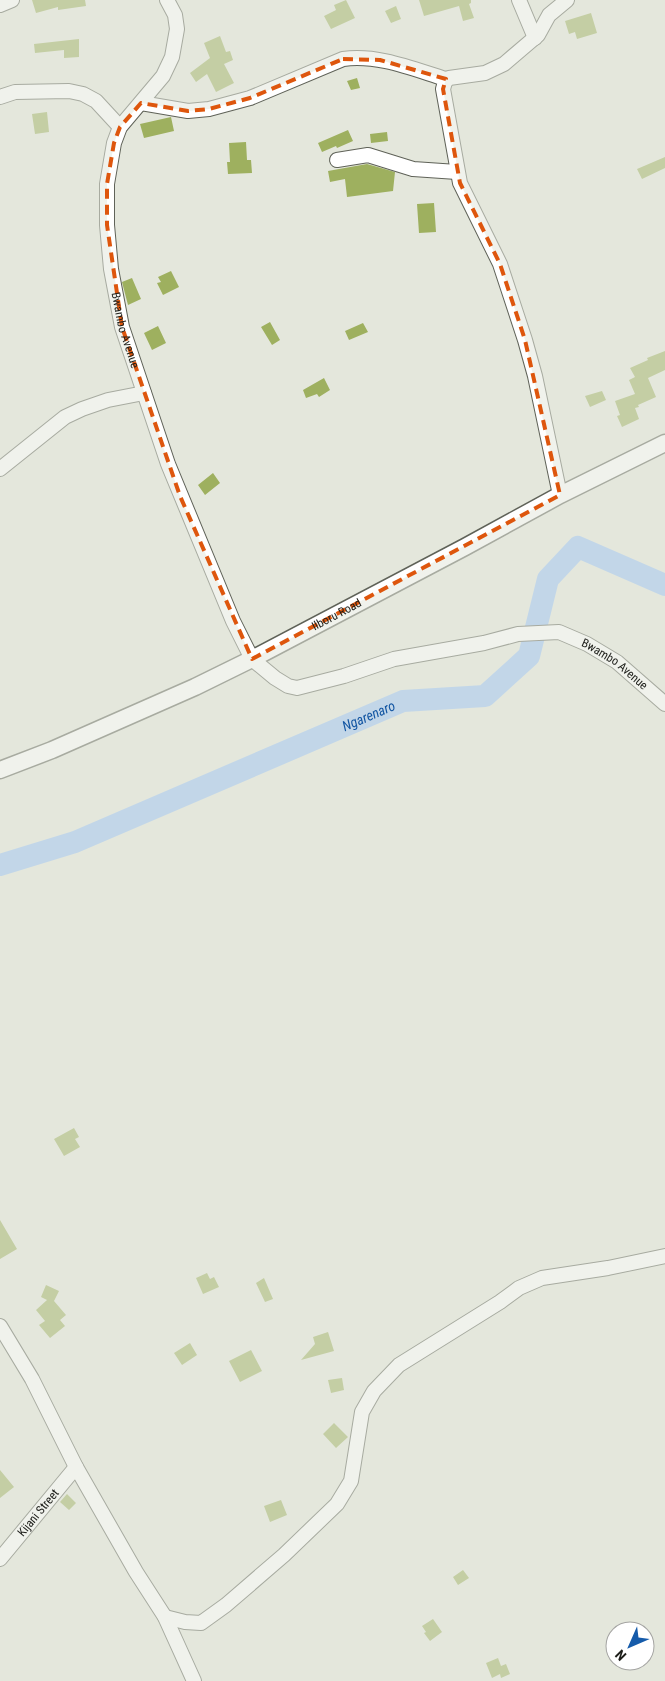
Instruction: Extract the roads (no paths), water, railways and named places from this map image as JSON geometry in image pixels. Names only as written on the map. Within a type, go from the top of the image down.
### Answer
[{"type":"street","points":[[0,5],[12,0]]},
{"type":"street","name":"Bwambo Avenue","points":[[167,0],[175,15],[177,29],[172,57],[162,76],[142,103],[120,127],[114,142],[107,184],[107,225],[116,302],[130,357],[180,496],[233,621],[252,659],[281,682],[297,688],[344,676],[394,659],[484,643],[518,634],[559,632],[587,644],[618,662],[665,704]]},
{"type":"street","points":[[518,0],[535,38]]},
{"type":"street","points":[[560,495],[535,376],[525,340],[500,264],[466,197],[457,172],[443,88],[446,80],[451,77],[477,74],[496,69],[504,64],[538,35],[549,15],[568,0]]},
{"type":"street","points":[[142,103],[188,111],[209,108],[250,98],[343,59],[355,57],[380,60],[446,80]]},
{"type":"street","points":[[0,97],[15,92],[69,91],[83,94],[96,101],[120,127]]},
{"type":"street","points":[[337,160],[368,155],[413,169],[457,172]]},
{"type":"street","points":[[0,470],[65,417],[108,400],[144,393]]},
{"type":"street","name":"Ilboru Road","points":[[0,770],[52,750],[195,687],[252,659],[560,495],[665,443]]},
{"type":"street","points":[[164,1617],[185,1622],[201,1622],[226,1605],[284,1555],[338,1504],[351,1481],[362,1412],[374,1391],[399,1365],[500,1302],[518,1288],[542,1278],[608,1268],[665,1256]]},
{"type":"street","points":[[0,1326],[32,1379],[76,1467],[164,1617],[194,1681]]},
{"type":"street","name":"Kijani Street","points":[[0,1559],[76,1467]]},
{"type":"waterway","name":"Ngarenaro","points":[[0,865],[75,842],[403,701],[485,696],[529,656],[548,579],[578,547],[665,585]]}]
